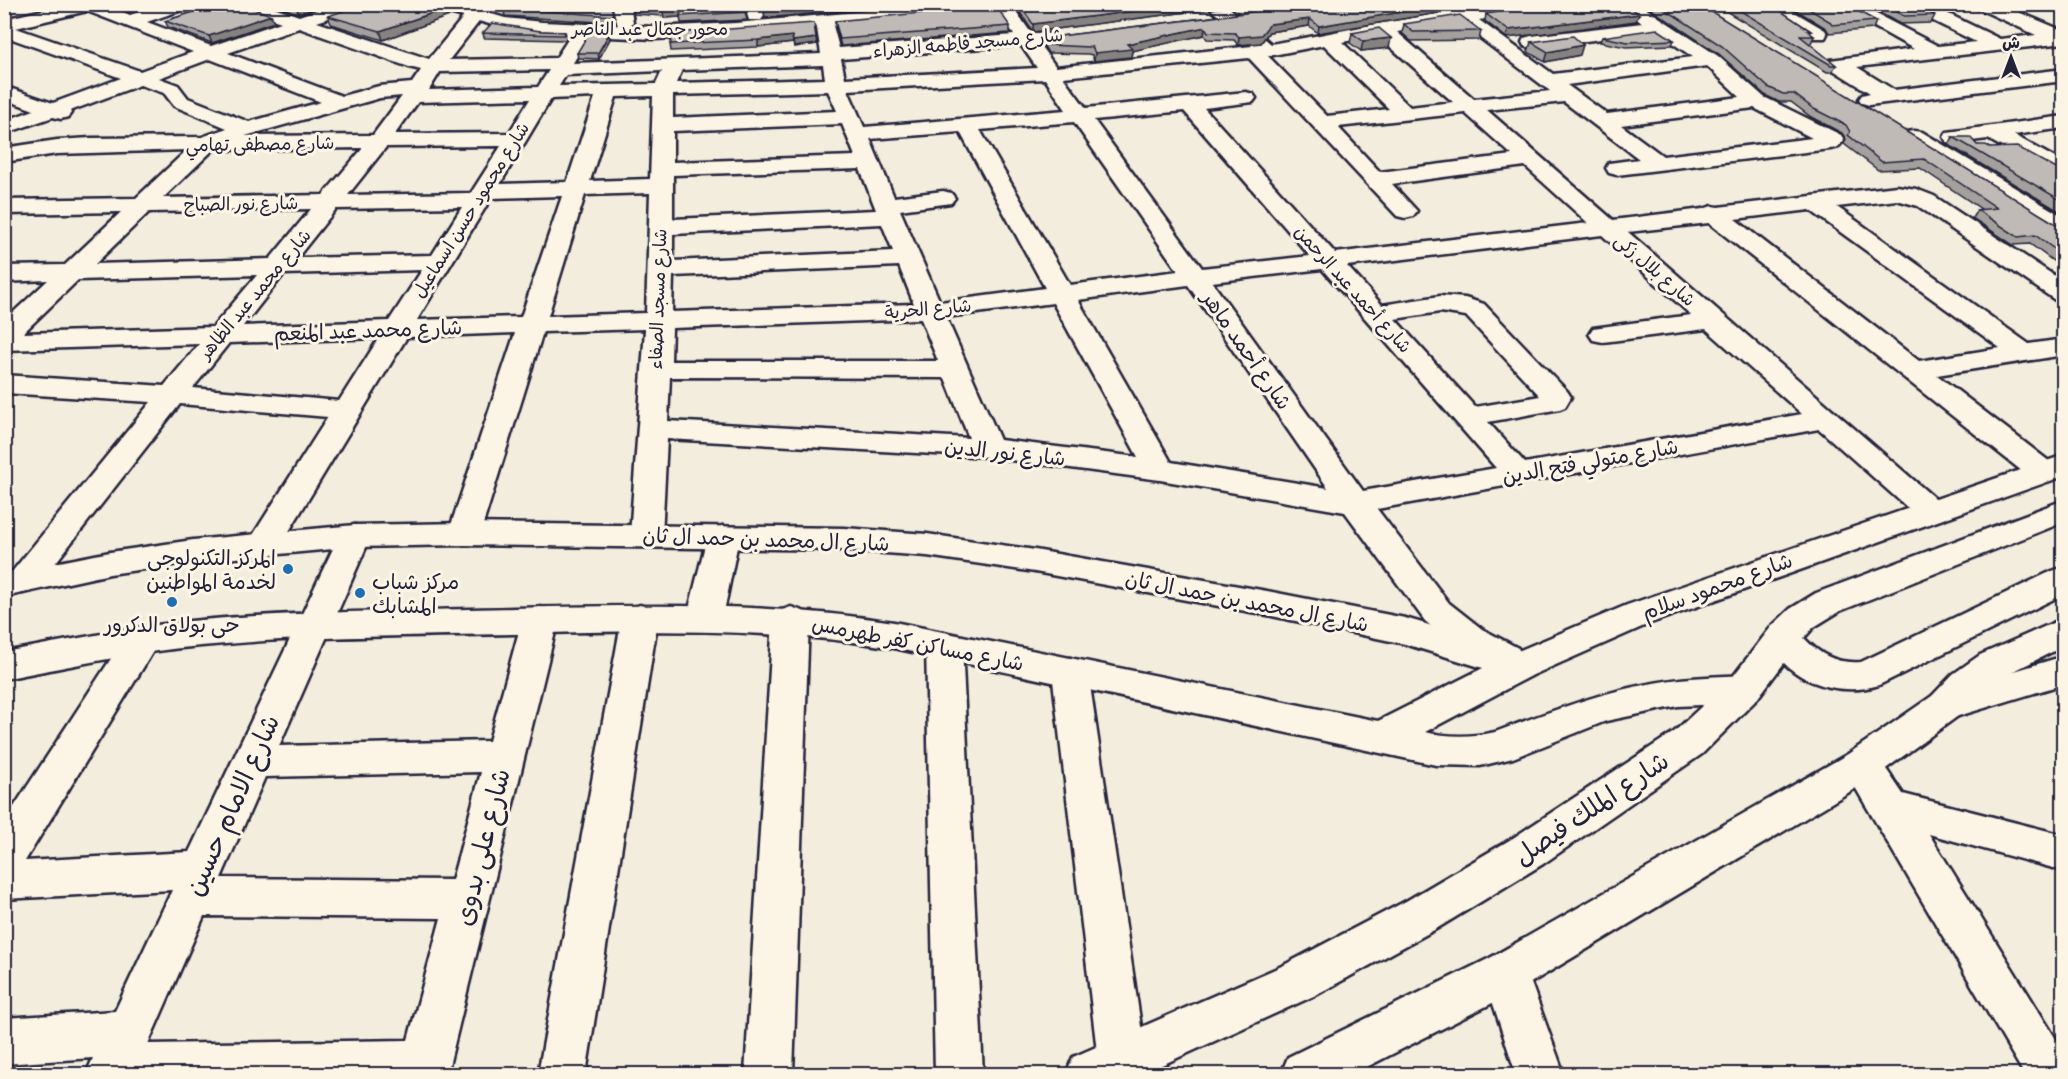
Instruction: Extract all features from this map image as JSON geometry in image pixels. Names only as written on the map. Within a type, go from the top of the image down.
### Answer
[{"type":"street","points":[[4,24],[40,4]]},
{"type":"street","points":[[131,21],[182,4]]},
{"type":"street","name":"شارع مسجد فاطمه الزهراء","points":[[246,4],[416,63],[434,66],[674,65],[831,57],[1062,36]]},
{"type":"street","points":[[4,128],[211,52],[353,4]]},
{"type":"street","name":"محور جمال عبد الناصر","points":[[437,4],[543,15],[906,4]]},
{"type":"street","points":[[1617,168],[1833,140],[1757,100],[1711,60],[1626,4]]},
{"type":"street","points":[[1768,4],[1818,34]]},
{"type":"street","points":[[1842,4],[1934,52]]},
{"type":"street","points":[[1913,4],[1997,45]]},
{"type":"street","points":[[1983,4],[2061,38]]},
{"type":"street","points":[[4,24],[93,5],[339,102]]},
{"type":"street","name":"محور جمال عبد الناصر","points":[[484,8],[513,24],[583,31],[689,32],[1006,5]]},
{"type":"street","name":"شارع أحمد ماهر","points":[[1006,5],[1026,40],[1050,74],[1355,503],[1437,612],[1469,638],[1520,665]]},
{"type":"street","points":[[4,336],[205,145],[218,136],[379,92],[663,91],[1050,74],[1261,51],[1382,30],[1469,11],[1537,5]]},
{"type":"street","name":"شارع محمد عبد الظاهر","points":[[14,583],[277,267],[379,142],[434,66],[484,8]]},
{"type":"street","points":[[1399,11],[1418,23]]},
{"type":"street","points":[[1469,11],[1503,46],[1659,163]]},
{"type":"street","points":[[1210,12],[1229,17],[1251,14]]},
{"type":"street","points":[[1229,17],[1261,51],[1321,123],[1405,211]]},
{"type":"street","points":[[825,22],[836,85],[988,448]]},
{"type":"street","points":[[1503,46],[1660,26]]},
{"type":"street","points":[[4,30],[171,89],[181,102],[245,128]]},
{"type":"street","name":"شارع بلال زكى","points":[[1382,30],[1929,510]]},
{"type":"street","name":"شارع محمود حسن اسماعيل","points":[[265,543],[583,31]]},
{"type":"street","points":[[1890,96],[1837,64],[2061,38]]},
{"type":"street","points":[[1328,39],[1406,114]]},
{"type":"street","points":[[1549,81],[1711,60]]},
{"type":"street","name":"شارع مسجد الصفاء","points":[[645,536],[659,321],[663,91],[674,65]]},
{"type":"street","points":[[2064,75],[1890,96],[1850,98],[2064,228]]},
{"type":"street","points":[[4,92],[141,145]]},
{"type":"street","points":[[464,534],[607,92]]},
{"type":"street","points":[[1321,123],[1568,95]]},
{"type":"street","points":[[662,133],[853,125],[967,124],[1080,116],[1246,98]]},
{"type":"street","points":[[1602,121],[1757,100]]},
{"type":"street","name":"شارع أحمد عبد الرحمن","points":[[1189,104],[1518,474]]},
{"type":"street","points":[[1955,137],[2064,122]]},
{"type":"street","points":[[967,124],[1160,470]]},
{"type":"street","points":[[1992,132],[2064,173]]},
{"type":"street","points":[[662,133],[716,140]]},
{"type":"street","name":"شارع مصطفى تهامي","points":[[4,155],[57,147],[516,139]]},
{"type":"street","points":[[1375,179],[1529,159]]},
{"type":"street","name":"شارع نور الصباح","points":[[4,207],[329,203],[575,188],[661,178],[868,162]]},
{"type":"street","name":"شارع الحرية","points":[[659,321],[931,311],[1194,276],[1712,213],[1897,193],[1908,194],[1926,201],[2064,294]]},
{"type":"street","points":[[661,227],[888,210],[943,198]]},
{"type":"street","points":[[1814,202],[2024,353]]},
{"type":"street","points":[[1712,213],[1913,370],[2054,469]]},
{"type":"street","points":[[660,269],[909,258]]},
{"type":"street","points":[[4,274],[439,262]]},
{"type":"street","points":[[1376,314],[1451,303],[1468,306],[1557,397],[1550,403],[1467,417]]},
{"type":"street","points":[[1603,334],[1712,320]]},
{"type":"street","name":"شارع محمد عبد المنعم","points":[[4,342],[659,321]]},
{"type":"street","points":[[1913,370],[2064,347]]},
{"type":"street","points":[[656,369],[956,370]]},
{"type":"street","points":[[5,385],[172,395],[346,410]]},
{"type":"street","name":"شارع متولي فتح الدين","points":[[1355,503],[1826,419]]},
{"type":"street","name":"شارع نور الدين","points":[[652,429],[988,448],[1160,470],[1355,503]]},
{"type":"street","name":"شارع محمود سلام","points":[[1382,737],[1520,665],[1639,614],[1929,510],[2054,469]]},
{"type":"street","name":"شارع الملك فيصل","points":[[1106,1067],[1300,980],[1421,915],[1528,851],[1688,743],[1744,689],[1784,636],[1802,618],[1828,602],[2064,510]]},
{"type":"street","name":"شارع ال محمد بن حمد ال ثان","points":[[14,583],[110,563],[265,543],[355,536],[464,534],[844,539],[927,544],[1267,603],[1395,629],[1520,665]]},
{"type":"street","name":"شارع الامام حسين","points":[[117,1058],[355,536]]},
{"type":"street","points":[[705,617],[723,537]]},
{"type":"street","points":[[1784,636],[1797,656],[1824,671],[1839,676],[1866,675],[2064,579]]},
{"type":"street","name":"شارع مساكن كفر طهرمس","points":[[4,666],[142,640],[201,633],[314,626],[705,617],[791,620],[843,625],[944,645],[1436,750],[1480,751],[1499,747],[1601,708],[1678,692],[1744,689]]},
{"type":"street","points":[[562,1074],[640,618]]},
{"type":"street","name":"شارع على بدوى","points":[[425,1069],[540,620]]},
{"type":"street","points":[[769,1074],[791,620]]},
{"type":"street","points":[[1305,1074],[1506,973],[1862,765],[1944,706],[1966,684],[1993,665],[2064,631]]},
{"type":"street","points":[[4,858],[142,640]]},
{"type":"street","points":[[944,645],[959,1074]]},
{"type":"street","points":[[1944,706],[2064,670]]},
{"type":"street","points":[[1070,672],[1106,1067]]},
{"type":"street","points":[[252,762],[506,756]]},
{"type":"street","points":[[1862,765],[1890,807],[2050,1074]]},
{"type":"street","points":[[1890,807],[2064,854]]},
{"type":"street","points":[[4,881],[197,883],[469,899]]},
{"type":"street","points":[[1506,973],[1540,1074]]},
{"type":"street","points":[[4,1041],[117,1058],[425,1069]]},
{"type":"building","points":[[210,4],[240,4],[271,15],[209,36],[165,21],[213,6]]},
{"type":"building","points":[[364,4],[436,4],[447,8],[380,31],[328,16]]},
{"type":"building","points":[[506,4],[611,4],[613,16],[503,8]]},
{"type":"building","points":[[632,4],[743,4],[746,12],[680,16],[682,9],[663,11],[663,9],[632,7]]},
{"type":"building","points":[[764,4],[834,4],[764,11]]},
{"type":"building","points":[[1019,4],[1191,4],[1033,24]]},
{"type":"building","points":[[1316,4],[1449,4],[1319,26],[1310,19],[1270,24],[1261,35],[1239,37],[1235,33],[1208,32],[1205,27],[1127,44],[1132,49],[1095,53],[1092,47],[1048,45],[1044,38]]},
{"type":"building","points":[[1548,4],[1626,4],[1639,14],[1508,30],[1486,14]]},
{"type":"building","points":[[1657,4],[1699,4],[2064,227],[2064,256],[2035,235],[2018,237],[1977,210],[1997,208],[1924,159],[1882,162],[1848,135],[1850,132],[1846,125],[1814,109],[1794,94],[1783,94],[1768,87],[1722,46]]},
{"type":"building","points":[[1729,4],[1770,4],[1811,31],[1808,31],[1814,36],[1800,36],[1836,65],[1831,65]]},
{"type":"building","points":[[1801,4],[1845,4],[1876,21],[1832,25]]},
{"type":"building","points":[[1880,4],[1913,4],[1935,15],[1904,16]]},
{"type":"building","points":[[996,6],[1010,26],[840,39],[835,21]]},
{"type":"building","points":[[1460,15],[1481,31],[1413,32],[1404,24]]},
{"type":"building","points":[[492,23],[540,31],[565,32],[564,35],[483,33]]},
{"type":"building","points":[[814,23],[816,38],[793,41],[792,36],[670,44],[674,33]]},
{"type":"building","points":[[1379,28],[1391,38],[1363,41],[1352,33]]},
{"type":"building","points":[[1657,29],[1674,40],[1628,42],[1602,37]]},
{"type":"building","points":[[589,33],[609,34],[598,53],[577,53]]},
{"type":"building","points":[[1573,36],[1583,45],[1548,52],[1531,42]]},
{"type":"building","points":[[1953,137],[1970,137],[1977,145],[1986,145],[1990,148],[2017,147],[2064,172],[2064,202]]},
{"type":"place","name":"المركز التكنولوجى لخدمة المواطنين","points":[[288,569]]},
{"type":"place","name":"مركز شباب المشابك","points":[[360,593]]},
{"type":"place","name":"حى بولاق الدكرور","points":[[172,602]]}]
